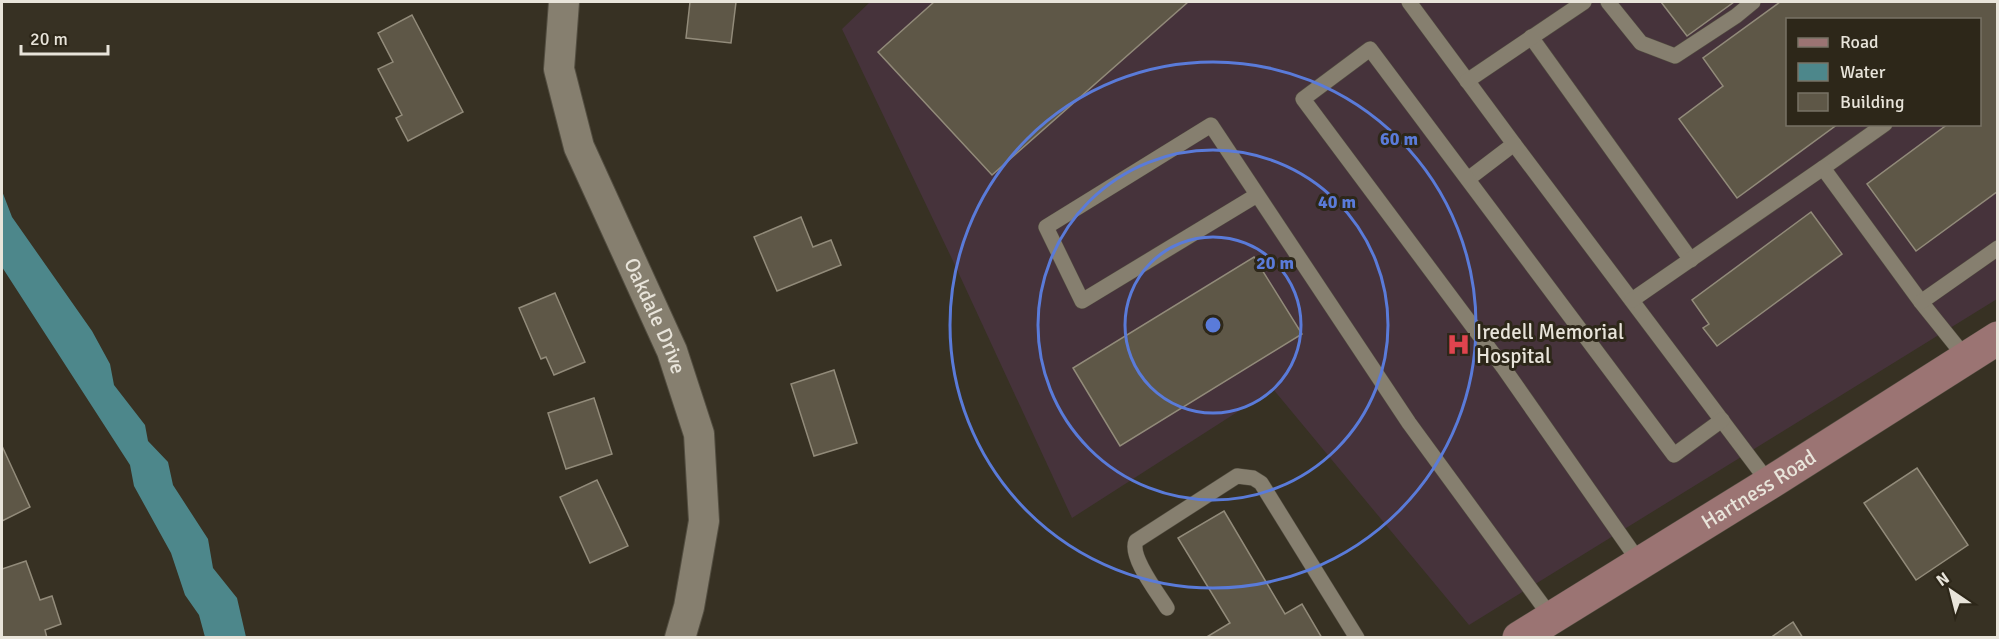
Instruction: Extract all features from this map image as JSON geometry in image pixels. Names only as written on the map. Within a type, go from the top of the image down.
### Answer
[{"type":"main road","name":"Hartness Road","points":[[1519,638],[1998,338]]},
{"type":"street","name":"Oakdale Drive","points":[[564,2],[559,69],[579,147],[672,351],[699,434],[704,521],[689,607],[680,638]]},
{"type":"lane","points":[[1409,2],[1769,483]]},
{"type":"lane","points":[[1467,81],[1584,2]]},
{"type":"lane","points":[[1608,2],[1641,43],[1675,56],[1754,2]]},
{"type":"lane","points":[[1531,37],[1691,260]]},
{"type":"lane","points":[[1640,563],[1503,367],[1303,99],[1370,49],[1674,455],[1722,420]]},
{"type":"lane","points":[[1257,195],[1082,301],[1046,227],[1211,125],[1409,423],[1551,617]]},
{"type":"lane","points":[[1632,300],[1882,126]]},
{"type":"lane","points":[[1468,179],[1514,144]]},
{"type":"lane","points":[[1822,168],[1921,302],[1966,358]]},
{"type":"lane","points":[[1921,302],[1998,249]]},
{"type":"lane","points":[[1167,608],[1137,558],[1134,547],[1136,541],[1237,476],[1248,477],[1261,483],[1357,638]]},
{"type":"shaded area","name":"Iredell Memorial Hospital","points":[[870,2],[1997,2],[1997,299],[1469,625],[1273,389],[1072,518],[842,29]]},
{"type":"water","points":[[2,191],[12,217],[92,331],[110,364],[114,385],[145,425],[148,441],[168,462],[173,485],[208,539],[213,568],[237,598],[246,637],[205,637],[199,615],[185,595],[171,553],[134,486],[130,465],[2,267]]},
{"type":"building","points":[[690,2],[736,2],[731,43],[686,38]]},
{"type":"building","points":[[934,2],[1188,2],[992,175],[878,52]]},
{"type":"building","points":[[1661,2],[1734,2],[1687,36]]},
{"type":"building","points":[[1780,2],[1998,2],[1998,191],[1916,251],[1867,184],[1945,126],[1981,126],[1981,18],[1786,18],[1786,126],[1835,126],[1737,198],[1679,119],[1723,86],[1703,58]]},
{"type":"building","points":[[412,15],[463,112],[408,141],[396,118],[402,115],[378,69],[393,62],[378,33]]},
{"type":"building","points":[[1811,212],[1842,254],[1717,346],[1703,328],[1709,324],[1692,300]]},
{"type":"building","points":[[801,217],[813,247],[831,240],[841,265],[777,291],[754,237]]},
{"type":"building","points":[[1254,257],[1302,334],[1120,446],[1073,368]]},
{"type":"building","points":[[555,293],[585,362],[554,375],[546,357],[541,359],[519,308]]},
{"type":"building","points":[[834,370],[857,443],[814,456],[791,384]]},
{"type":"building","points":[[594,398],[612,454],[566,469],[548,413]]},
{"type":"building","points":[[2,446],[30,507],[2,521]]},
{"type":"building","points":[[1917,468],[1968,545],[1916,580],[1864,503]]},
{"type":"building","points":[[597,480],[628,546],[590,563],[560,497]]},
{"type":"building","points":[[1224,511],[1285,614],[1302,604],[1322,638],[1205,638],[1230,623],[1178,538]]},
{"type":"building","points":[[26,561],[40,600],[52,596],[61,624],[45,630],[47,638],[2,638],[2,569]]},
{"type":"building","points":[[1793,622],[1803,638],[1770,638]]},
{"type":"place","name":"Iredell Memorial Hospital","points":[[1458,344]]}]
